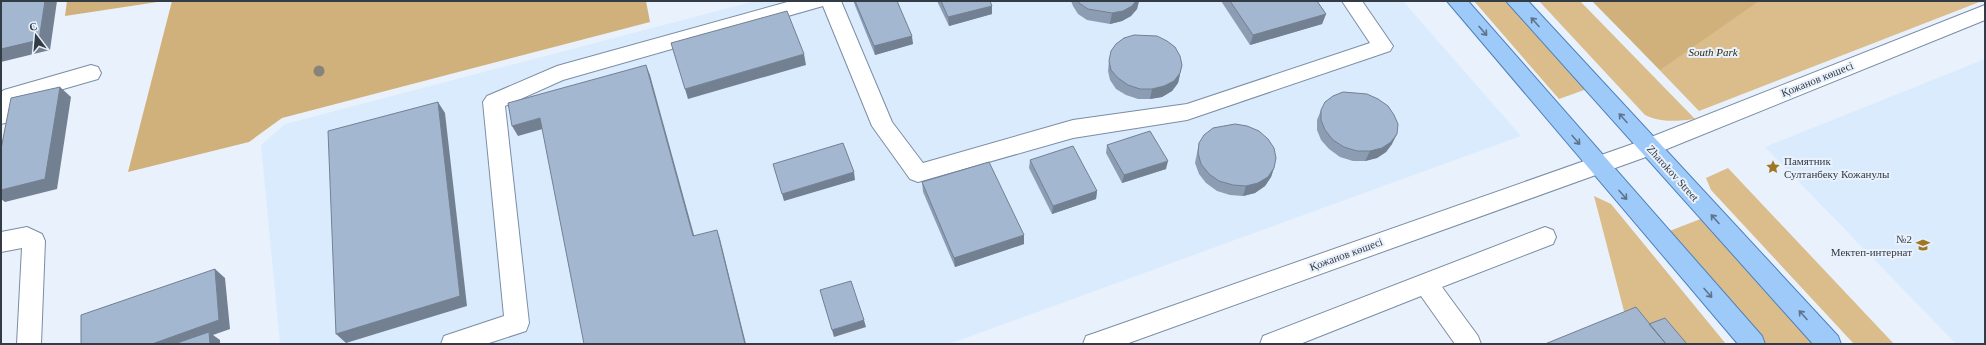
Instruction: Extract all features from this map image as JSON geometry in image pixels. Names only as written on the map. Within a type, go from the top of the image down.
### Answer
[{"type":"main road","points":[[1457,1],[1753,344]]},
{"type":"main road","name":"Zharokov Street","points":[[1516,1],[1829,344]]},
{"type":"street","points":[[453,344],[517,323],[494,102],[557,74],[817,1]]},
{"type":"street","points":[[830,1],[883,126],[918,172],[1073,129],[1187,112],[1383,46],[1352,1]]},
{"type":"street","name":"Қожанов көшесі","points":[[1095,344],[1649,147],[1985,12]]},
{"type":"street","points":[[1,116],[5,102],[11,96],[91,73]]},
{"type":"street","points":[[1,242],[27,237],[34,241],[29,344]]},
{"type":"street","points":[[1272,344],[1546,237]]},
{"type":"street","points":[[1426,283],[1469,344]]},
{"type":"shaded area","points":[[67,1],[164,1],[65,16]]},
{"type":"shaded area","points":[[172,1],[646,1],[650,22],[282,118],[249,142],[128,172]]},
{"type":"shaded area","points":[[755,1],[1403,1],[1521,136],[949,344],[280,344],[261,145],[285,124]]},
{"type":"shaded area","points":[[1592,1],[1759,1],[1660,70]]},
{"type":"shaded area","name":"№2 Мектеп-интернат","points":[[1985,59],[1985,344],[1956,344],[1765,147]]},
{"type":"green space","points":[[1474,1],[1508,1],[1587,89],[1559,99]]},
{"type":"green space","points":[[1539,1],[1580,1],[1695,119],[1675,121],[1651,118],[1645,115]]},
{"type":"green space","name":"South Park","points":[[1593,1],[1982,1],[1699,111]]},
{"type":"green space","points":[[1728,168],[1894,344],[1854,344],[1711,190],[1706,178]]},
{"type":"green space","points":[[1594,196],[1611,204],[1726,344],[1679,344],[1642,329],[1625,315]]},
{"type":"green space","points":[[1711,215],[1829,344],[1753,344],[1659,235]]},
{"type":"building","points":[[1,1],[45,1],[39,40],[1,49]]},
{"type":"building","points":[[855,1],[897,1],[912,36],[874,46]]},
{"type":"building","points":[[941,1],[990,1],[992,6],[948,17]]},
{"type":"building","points":[[1078,1],[1136,1],[1132,6],[1123,11],[1112,13],[1088,9]]},
{"type":"building","points":[[1230,1],[1317,1],[1326,14],[1253,35]]},
{"type":"building","points":[[787,11],[804,54],[685,89],[671,43]]},
{"type":"building","points":[[1134,35],[1157,36],[1175,47],[1180,56],[1182,65],[1180,73],[1174,81],[1164,86],[1152,89],[1140,89],[1128,85],[1118,78],[1111,70],[1109,61],[1111,51],[1116,44],[1124,38]]},
{"type":"building","points":[[646,65],[693,236],[717,230],[745,344],[584,344],[540,118],[512,126],[508,103]]},
{"type":"building","points":[[60,87],[45,179],[1,190],[1,149],[11,98]]},
{"type":"building","points":[[1343,92],[1367,94],[1388,106],[1398,124],[1397,134],[1391,142],[1382,148],[1370,151],[1357,151],[1344,147],[1333,140],[1325,130],[1321,120],[1321,110],[1325,102],[1333,96]]},
{"type":"building","points":[[438,102],[460,296],[336,334],[328,131]]},
{"type":"building","points":[[1235,124],[1247,126],[1259,131],[1268,139],[1274,148],[1276,158],[1274,168],[1268,177],[1258,183],[1246,186],[1233,185],[1219,181],[1209,174],[1201,164],[1198,153],[1199,143],[1204,135],[1213,128]]},
{"type":"building","points":[[1150,131],[1168,161],[1124,175],[1107,145]]},
{"type":"building","points":[[843,143],[854,172],[782,194],[773,164]]},
{"type":"building","points":[[1073,146],[1097,191],[1053,206],[1030,160]]},
{"type":"building","points":[[989,162],[1024,235],[954,258],[922,182]]},
{"type":"building","points":[[215,269],[219,320],[152,344],[81,344],[81,315]]},
{"type":"building","points":[[851,281],[864,320],[832,330],[820,290]]},
{"type":"building","points":[[1636,307],[1666,344],[1545,344]]},
{"type":"building","points":[[1665,318],[1687,344],[1666,344],[1649,324]]},
{"type":"building","points":[[209,332],[210,344],[174,344]]},
{"type":"place","name":"Памятник Султанбеку Кожанулы","points":[[1773,167]]},
{"type":"place","name":"№2 Мектеп-интернат","points":[[1923,245]]}]
